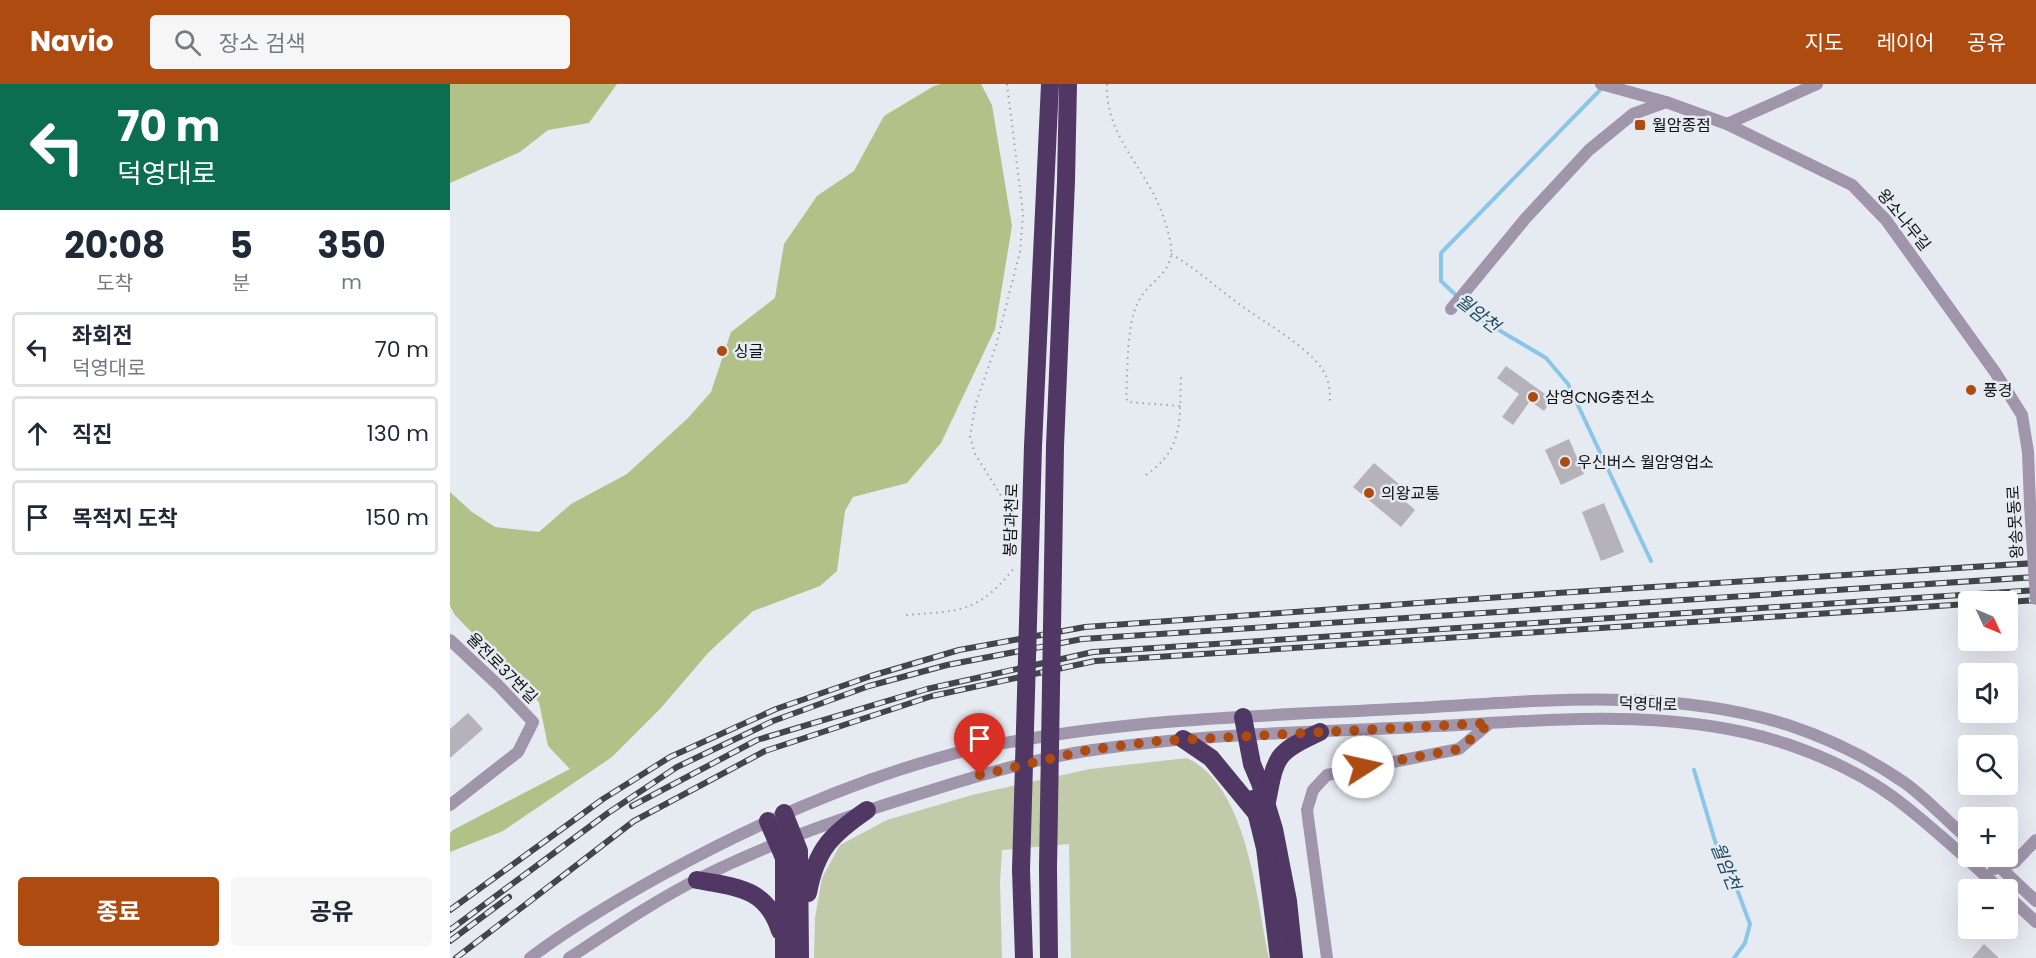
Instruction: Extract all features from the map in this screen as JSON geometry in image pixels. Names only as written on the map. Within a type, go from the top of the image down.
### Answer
[{"type":"highway","name":"봉담과천로","points":[[1024,958],[1021,870],[1033,446],[1050,84]]},
{"type":"highway","points":[[1049,958],[1048,868],[1055,446],[1068,84]]},
{"type":"highway","points":[[1243,717],[1252,764],[1250,787],[1274,829],[1288,901],[1294,958]]},
{"type":"highway","points":[[1279,958],[1262,809],[1273,771],[1280,757],[1288,747],[1320,732]]},
{"type":"highway","points":[[1183,739],[1211,758],[1262,809]]},
{"type":"highway","points":[[800,920],[807,900],[812,871],[825,844],[846,824],[867,810]]},
{"type":"highway","points":[[776,817],[786,840],[799,851],[800,958]]},
{"type":"highway","points":[[784,951],[786,840]]},
{"type":"highway","points":[[697,880],[746,890],[763,900],[775,915],[784,951]]},
{"type":"street","name":"왕소나무길","points":[[1601,84],[1666,102],[1727,124],[1852,185],[1886,220],[2004,385],[2022,415],[2032,453]]},
{"type":"street","points":[[1727,124],[1816,84]]},
{"type":"street","points":[[1451,309],[1525,219],[1588,150],[1633,114],[1666,102]]},
{"type":"street","name":"왕송못동로","points":[[2032,453],[2030,505],[2036,599]]},
{"type":"street","name":"율전로37번길","points":[[450,640],[533,722],[518,752],[450,805]]},
{"type":"street","name":"덕영대로","points":[[530,958],[614,902],[691,859],[776,817],[894,771],[974,748],[1076,731],[1167,720],[1572,700],[1675,702],[1732,710],[1789,726],[1850,749],[1906,784],[1958,830]]},
{"type":"street","name":"덕영대로","points":[[569,958],[631,916],[697,880],[786,840],[867,810],[980,775],[1088,750],[1183,739],[1562,719],[1674,721],[1729,728],[1788,744],[1846,768],[1895,798],[1989,879]]},
{"type":"street","points":[[1327,958],[1307,810],[1313,790],[1326,775],[1459,749],[1490,723]]},
{"type":"street","points":[[2018,859],[2036,840]]},
{"type":"street","points":[[1983,873],[2000,867],[2036,901]]},
{"type":"street","points":[[2018,905],[2036,922]]},
{"type":"path","points":[[1007,84],[1023,214],[1020,252],[996,345],[976,403],[970,436],[975,454],[1010,510],[1016,527]]},
{"type":"path","points":[[1107,84],[1106,94],[1111,117],[1124,147],[1155,197],[1170,241],[1171,254],[1171,261],[1164,273],[1148,288],[1138,302],[1133,317],[1126,398],[1128,402],[1136,404],[1180,406]]},
{"type":"path","points":[[1171,254],[1188,264],[1310,356],[1322,369],[1330,385],[1330,404]]},
{"type":"path","points":[[1146,475],[1159,465],[1173,447],[1177,436],[1181,375]]},
{"type":"path","points":[[906,615],[964,609],[980,602],[1005,580],[1015,567]]},
{"type":"green space","points":[[450,84],[617,84],[589,123],[548,130],[520,152],[450,183]]},
{"type":"green space","points":[[941,84],[981,84],[992,105],[1012,226],[995,329],[941,443],[907,483],[853,497],[845,511],[837,571],[820,586],[753,611],[708,653],[660,709],[612,757],[503,831],[450,852],[450,833],[453,830],[570,769],[548,746],[539,702],[455,615],[450,606],[450,492],[472,512],[495,527],[539,532],[571,504],[627,474],[688,418],[711,392],[731,332],[775,298],[784,244],[817,196],[854,171],[884,116]]},
{"type":"green space","points":[[1187,758],[1208,772],[1224,793],[1236,818],[1246,846],[1269,958],[1071,958],[1069,844],[1002,850],[1000,882],[1002,958],[814,958],[815,918],[822,878],[840,845],[887,820],[972,795],[1090,769]]},
{"type":"building","name":"삼영CNG충전소","points":[[1506,366],[1552,399],[1544,411],[1530,401],[1513,425],[1502,417],[1519,394],[1497,378]]},
{"type":"building","name":"우신버스 월암영업소","points":[[1569,439],[1584,474],[1561,485],[1545,450]]},
{"type":"building","points":[[1374,463],[1406,490],[1400,497],[1415,510],[1401,527],[1353,487]]},
{"type":"building","points":[[1604,503],[1624,552],[1601,561],[1582,512]]},
{"type":"building","points":[[468,713],[483,729],[450,758],[450,729]]},
{"type":"building","points":[[1984,944],[1999,958],[1972,958]]},
{"type":"waterway","name":"월암천","points":[[1601,86],[1601,89],[1441,253],[1441,281],[1482,320],[1546,358],[1568,384],[1651,561]]},
{"type":"waterway","name":"월암천","points":[[1694,770],[1715,841],[1750,924],[1745,943],[1734,958]]},
{"type":"railway","points":[[450,910],[603,799],[670,757],[776,709],[871,676],[959,650],[1085,627],[1557,593],[2036,563]]},
{"type":"railway","points":[[450,930],[608,813],[677,767],[773,721],[869,686],[947,665],[1082,639],[2036,577]]},
{"type":"railway","points":[[632,806],[757,740],[927,689],[1093,652],[2036,590]]},
{"type":"railway","points":[[2018,601],[2036,600]]},
{"type":"railway","points":[[456,958],[634,821],[765,751],[932,696],[1095,661],[1958,605]]},
{"type":"railway","points":[[450,941],[509,897]]},
{"type":"place","name":"월암종점","points":[[1640,125]]},
{"type":"place","name":"싱글","points":[[722,351]]},
{"type":"place","name":"풍경","points":[[1971,390]]},
{"type":"place","name":"삼영CNG충전소","points":[[1533,397]]},
{"type":"place","name":"우신버스 월암영업소","points":[[1565,462]]},
{"type":"place","name":"의왕교통","points":[[1369,493]]},
{"type":"route","points":[[980,775],[1088,750],[1159,741],[1490,723],[1459,749],[1363,767]]}]
